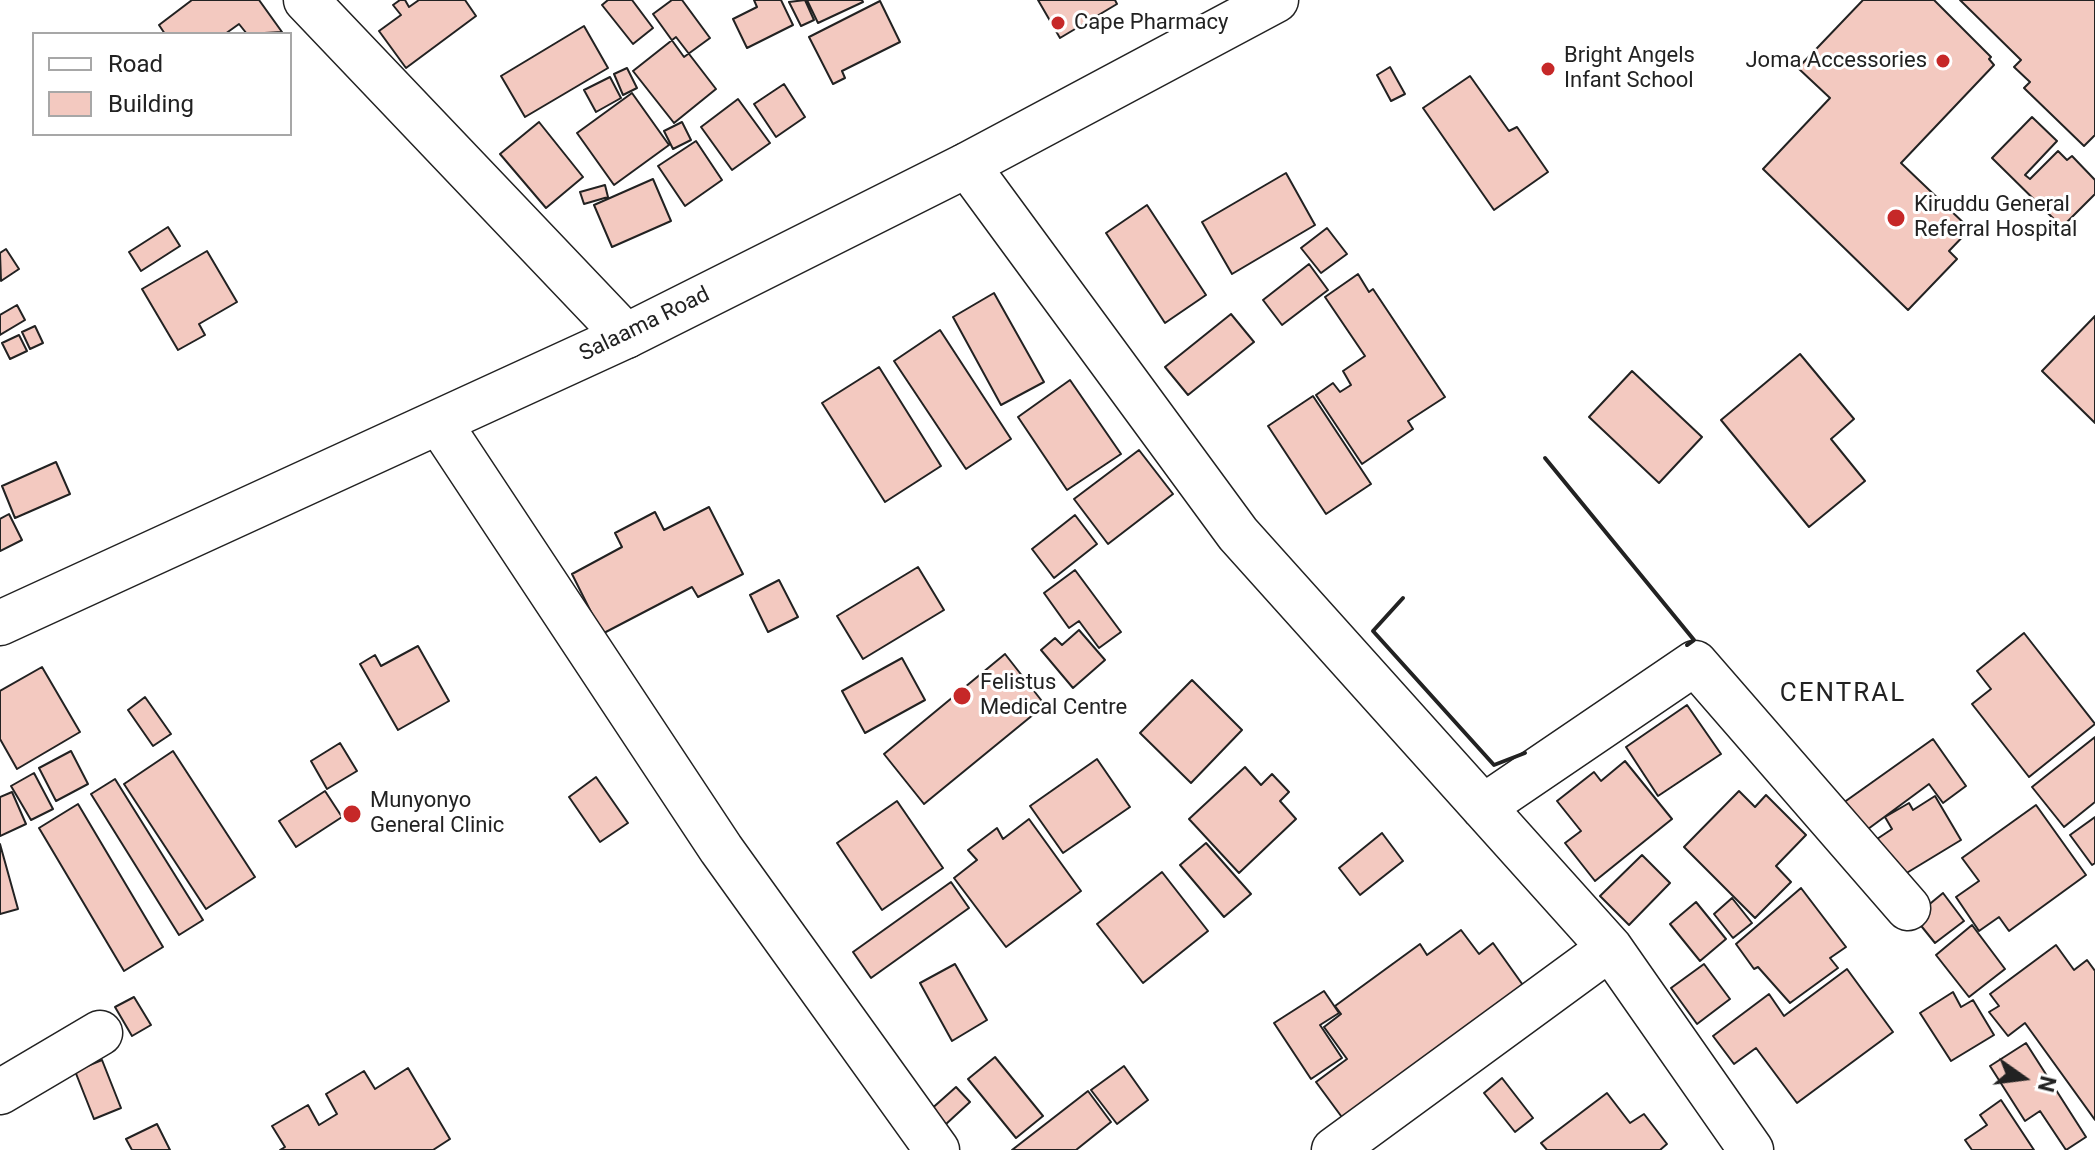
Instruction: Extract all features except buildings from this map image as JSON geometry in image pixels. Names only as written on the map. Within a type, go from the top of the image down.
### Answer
[{"type":"street","name":"Salaama Road","points":[[0,623],[440,424],[626,336],[967,165],[1276,0]]},
{"type":"street","points":[[310,2],[626,336]]},
{"type":"street","points":[[967,165],[1238,534],[1610,948],[1751,1150]]},
{"type":"street","points":[[440,424],[721,849],[937,1150]]},
{"type":"street","points":[[1483,807],[1695,663],[1908,908]]},
{"type":"street","points":[[1334,1150],[1610,948]]},
{"type":"street","points":[[0,1092],[100,1033]]},
{"type":"wall","points":[[1545,458],[1694,640],[1687,645]]},
{"type":"wall","points":[[1403,598],[1373,631],[1494,765],[1525,753]]},
{"type":"place","name":"Cape Pharmacy","points":[[1058,23]]},
{"type":"place","name":"Joma Accessories","points":[[1943,61]]},
{"type":"place","name":"Bright Angels Infant School","points":[[1548,69]]},
{"type":"place","name":"Kiruddu General Referral Hospital","points":[[1896,218]]},
{"type":"place","name":"Felistus Medical Centre","points":[[962,696]]},
{"type":"place","name":"Munyonyo General Clinic","points":[[352,814]]},
{"type":"district","name":"CENTRAL","points":[[1843,694]]}]
